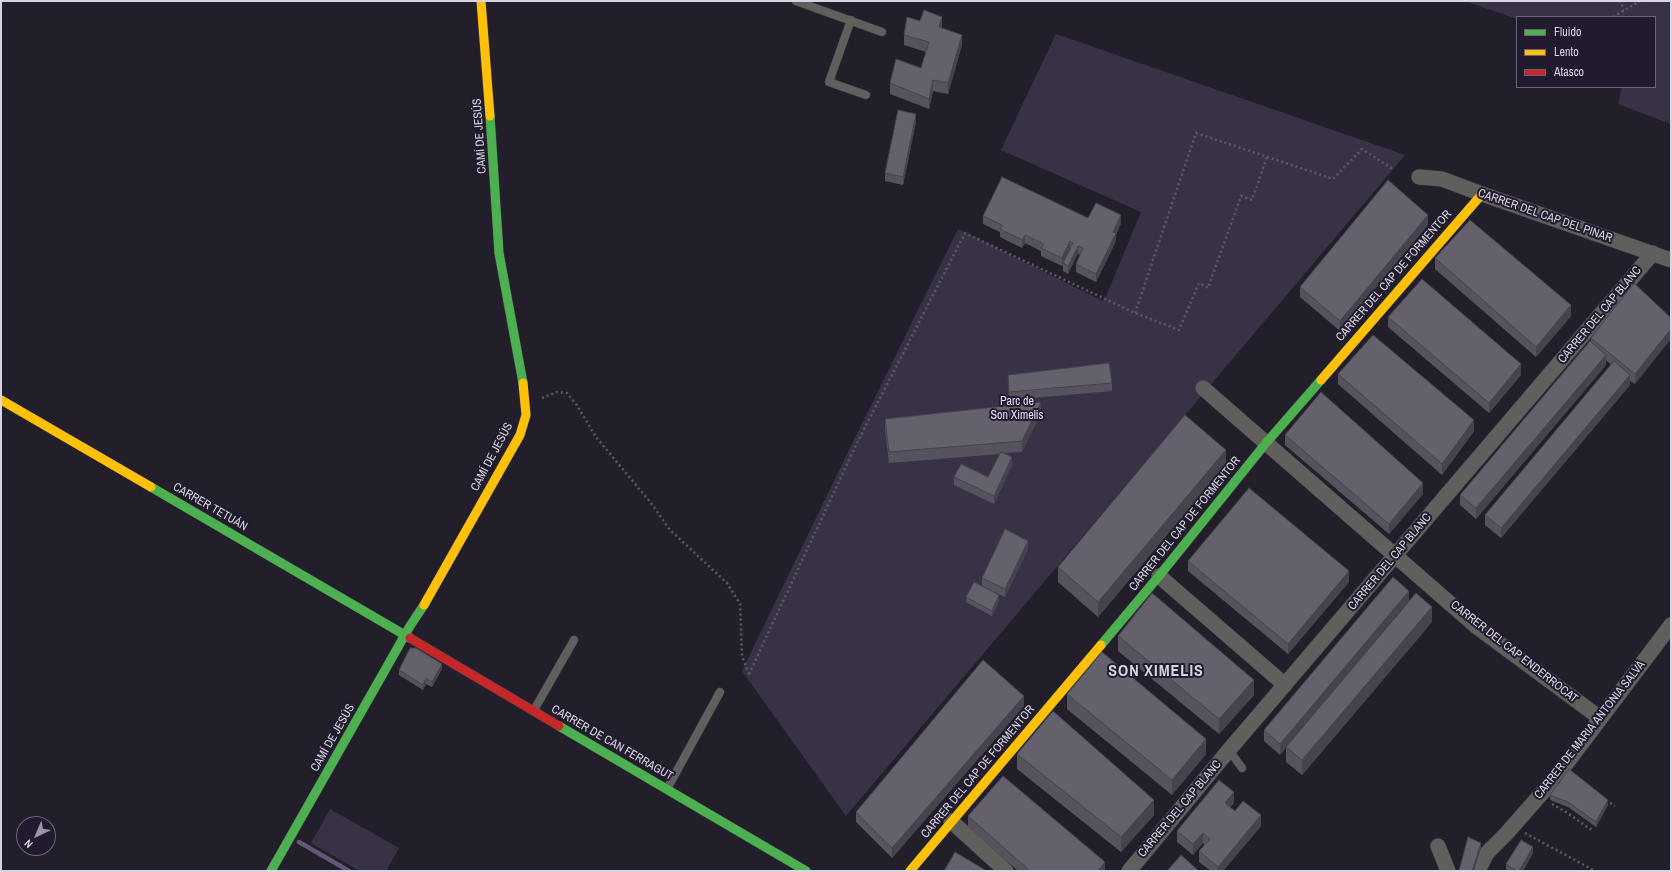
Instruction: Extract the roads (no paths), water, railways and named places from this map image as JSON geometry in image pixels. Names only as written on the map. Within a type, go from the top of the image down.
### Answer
[{"type":"street","name":"CAMÍ DE JESÚS","points":[[271,871],[430,596],[520,435],[526,415],[499,253],[494,160],[481,1]]},
{"type":"street","name":"CARRER DEL CAP DEL PINAR","points":[[1419,177],[1442,178],[1482,194],[1671,260]]},
{"type":"street","name":"CARRER DEL CAP DE FORMENTOR","points":[[910,871],[1159,576],[1266,443],[1335,361],[1482,194]]},
{"type":"street","name":"CARRER DEL CAP BLANC","points":[[1129,871],[1229,750],[1653,253]]},
{"type":"street","points":[[1203,388],[1266,443]]},
{"type":"street","name":"CARRER TETUÁN","points":[[1,400],[406,636]]},
{"type":"street","name":"CARRER DEL CAP ENDERROCAT","points":[[1266,443],[1477,627],[1600,718]]},
{"type":"street","points":[[1159,576],[1285,685]]},
{"type":"street","name":"CARRER DE MARIA ANTONIA SALVÀ","points":[[1478,871],[1487,853],[1557,776],[1671,625]]},
{"type":"street","name":"CARRER DE CAN FERRAGUT","points":[[406,636],[806,871]]},
{"type":"street","points":[[951,821],[1006,871]]},
{"type":"street","points":[[1438,846],[1448,871]]},
{"type":"lane","points":[[796,1],[882,32]]},
{"type":"lane","points":[[850,20],[829,82],[866,95]]},
{"type":"lane","points":[[533,711],[574,640]]},
{"type":"lane","points":[[667,788],[720,692]]},
{"type":"lane","points":[[1229,750],[1242,768]]},
{"type":"waterway","points":[[299,842],[349,871]]},
{"type":"district","name":"SON XIMELIS","points":[[1156,672]]},
{"type":"park label","name":"Parc de Son Ximelis","points":[[1017,409]]}]
